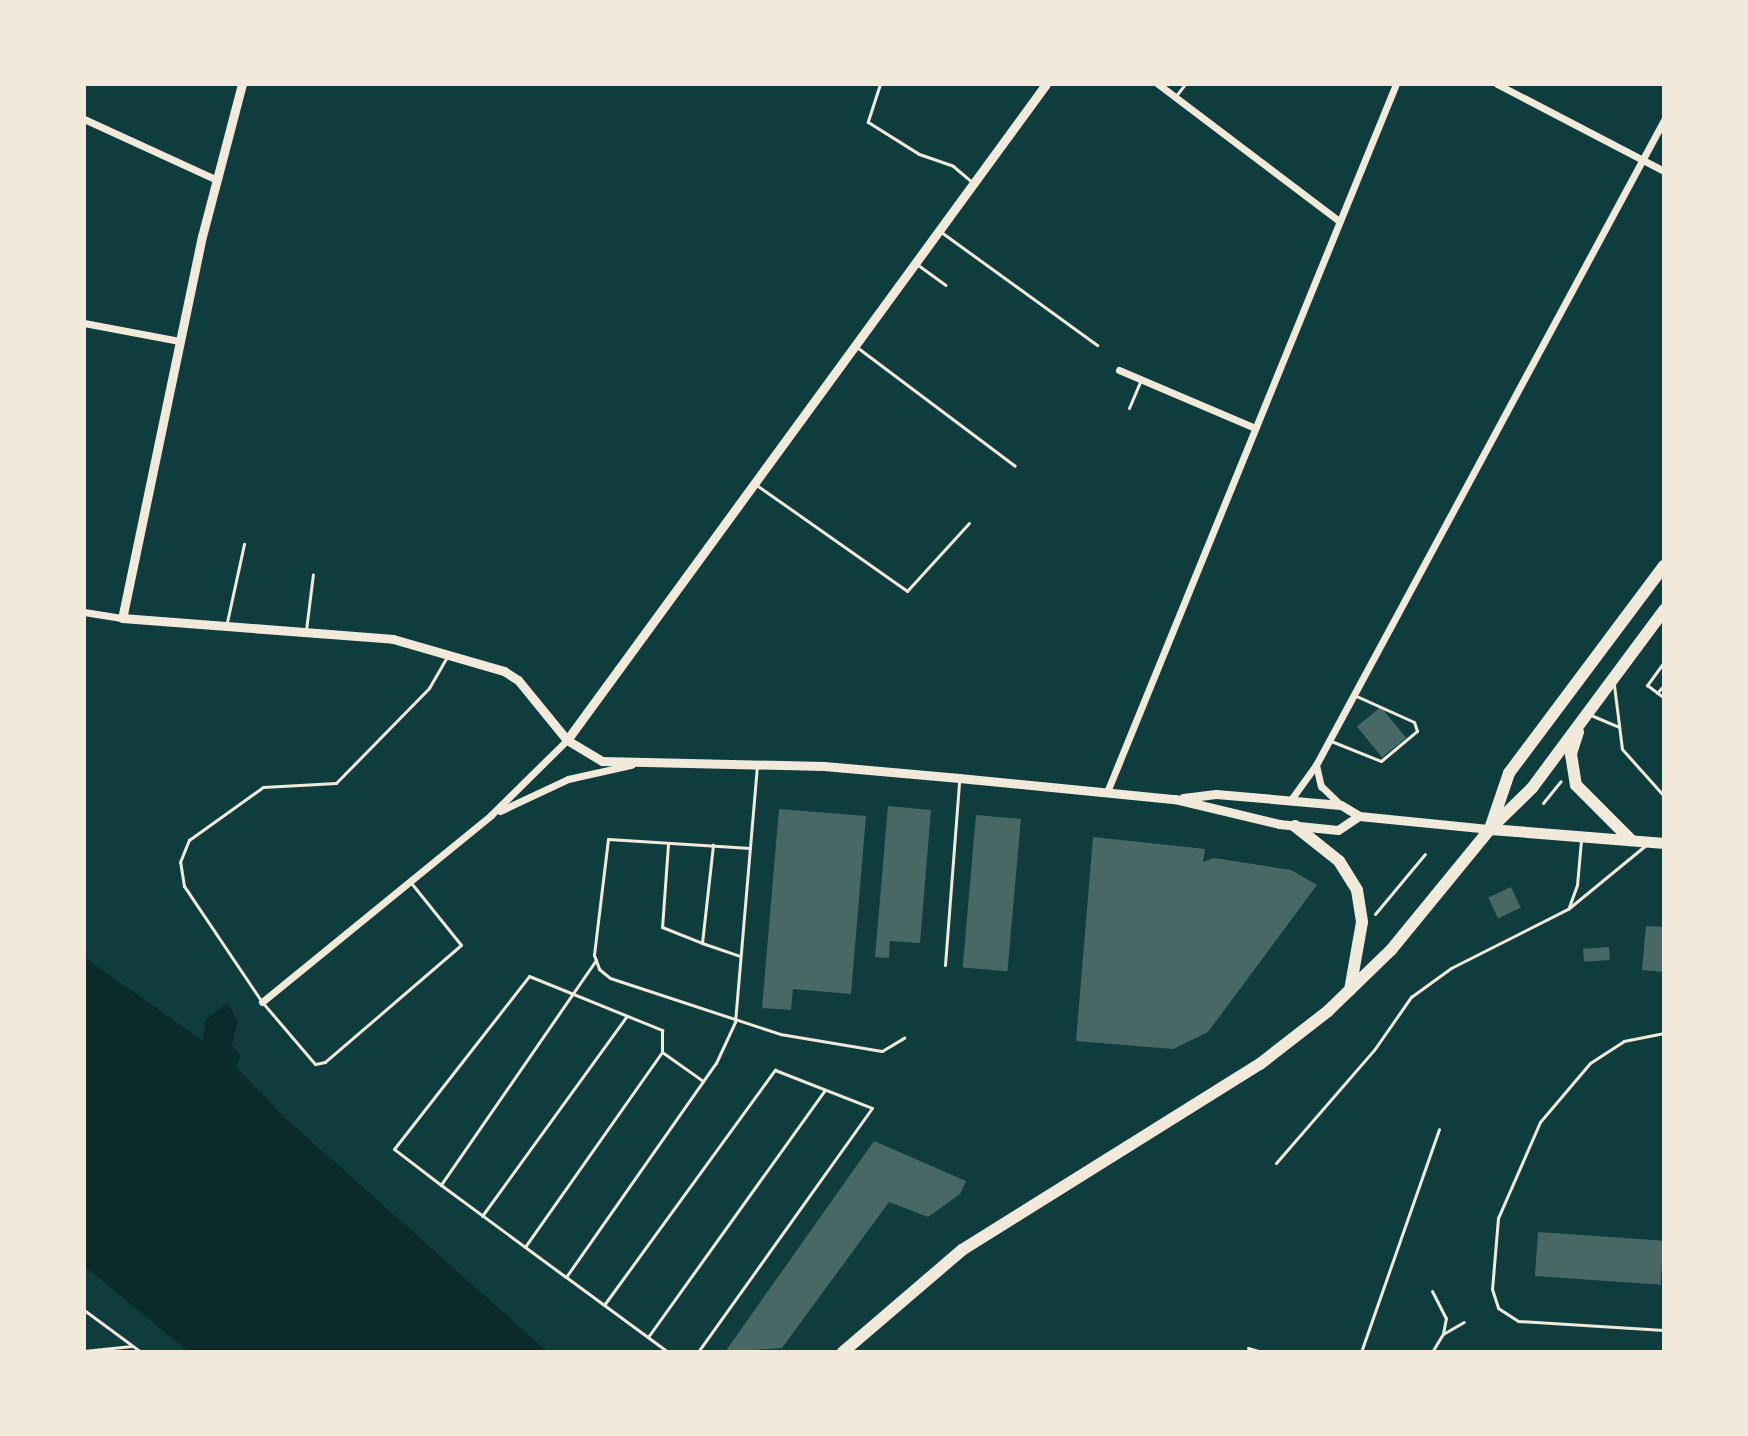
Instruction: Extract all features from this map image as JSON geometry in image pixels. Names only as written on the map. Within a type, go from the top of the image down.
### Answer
[{"type":"highway","points":[[1490,829],[1509,773],[1664,566]]},
{"type":"highway","points":[[843,1352],[962,1250],[1281,1050],[1350,990],[1402,939],[1490,829],[1532,788],[1664,610]]},
{"type":"highway","points":[[1587,714],[1572,747],[1574,781],[1585,799],[1631,840]]},
{"type":"highway","points":[[1295,826],[1339,861],[1357,890],[1362,922],[1350,990]]},
{"type":"main road","points":[[1490,829],[1664,843]]},
{"type":"street","points":[[122,618],[215,179],[242,84]]},
{"type":"street","points":[[262,1002],[491,815],[567,740],[918,265],[1046,84]]},
{"type":"street","points":[[1158,84],[1339,221]]},
{"type":"street","points":[[1107,792],[1396,84]]},
{"type":"street","points":[[1497,84],[1664,171]]},
{"type":"street","points":[[84,119],[215,179]]},
{"type":"street","points":[[1290,801],[1316,765],[1664,120]]},
{"type":"street","points":[[84,323],[179,341]]},
{"type":"street","points":[[1119,370],[1255,428]]},
{"type":"street","points":[[84,612],[122,618],[393,639],[518,680],[567,740],[602,761],[959,778],[1175,799],[1295,826],[1338,830],[1359,816]]},
{"type":"street","points":[[491,815],[568,779],[638,763]]},
{"type":"street","points":[[1316,765],[1321,786],[1341,805],[1359,816],[1490,829]]},
{"type":"street","points":[[1175,799],[1216,794],[1341,805]]},
{"type":"lane","points":[[880,84],[868,122],[919,154],[953,166],[975,184]]},
{"type":"lane","points":[[1175,97],[1185,84]]},
{"type":"lane","points":[[941,232],[1097,345]]},
{"type":"lane","points":[[918,265],[946,285]]},
{"type":"lane","points":[[856,347],[1015,466]]},
{"type":"lane","points":[[1129,408],[1141,380]]},
{"type":"lane","points":[[755,484],[907,591],[969,523]]},
{"type":"lane","points":[[226,625],[244,544]]},
{"type":"lane","points":[[306,630],[313,574]]},
{"type":"lane","points":[[410,882],[461,945],[325,1062],[308,1061],[262,1002],[184,886],[182,852],[189,840],[270,784],[336,783],[429,688],[448,655]]},
{"type":"lane","points":[[1664,662],[1647,685],[1664,698]]},
{"type":"lane","points":[[1613,679],[1622,749],[1664,796]]},
{"type":"lane","points":[[1657,693],[1664,685]]},
{"type":"lane","points":[[1327,740],[1381,761],[1417,731],[1414,722],[1352,695]]},
{"type":"lane","points":[[1587,714],[1619,727]]},
{"type":"lane","points":[[566,1277],[703,1081],[735,1022],[757,766]]},
{"type":"lane","points":[[945,965],[959,778]]},
{"type":"lane","points":[[1568,909],[1577,885],[1581,836]]},
{"type":"lane","points":[[441,1185],[596,960],[608,839],[750,848]]},
{"type":"lane","points":[[1276,1163],[1374,1050],[1411,997],[1451,968],[1568,909],[1650,842]]},
{"type":"lane","points":[[668,843],[662,927],[740,957]]},
{"type":"lane","points":[[702,943],[713,845]]},
{"type":"lane","points":[[596,960],[610,978],[735,1022],[882,1051],[904,1038]]},
{"type":"lane","points":[[525,1247],[662,1052],[662,1030],[529,976],[394,1149],[482,1216],[668,1352]]},
{"type":"lane","points":[[482,1216],[627,1016]]},
{"type":"lane","points":[[1664,1033],[1624,1041],[1590,1063],[1540,1122],[1498,1218],[1492,1289],[1498,1308],[1518,1321],[1664,1330]]},
{"type":"lane","points":[[662,1052],[703,1081]]},
{"type":"lane","points":[[604,1305],[775,1070],[872,1108],[698,1352]]},
{"type":"lane","points":[[648,1337],[825,1090]]},
{"type":"lane","points":[[1361,1352],[1439,1129]]},
{"type":"lane","points":[[1432,1291],[1446,1318],[1443,1334],[1432,1352]]},
{"type":"lane","points":[[84,1310],[141,1352]]},
{"type":"lane","points":[[1443,1334],[1464,1322]]},
{"type":"lane","points":[[84,1351],[132,1346]]},
{"type":"lane","points":[[1248,1348],[1262,1352]]},
{"type":"path","points":[[1543,803],[1561,781]]},
{"type":"path","points":[[1372,915],[1425,854]]},
{"type":"water","points":[[84,957],[203,1041],[205,1020],[227,1003],[238,1021],[232,1045],[241,1055],[236,1067],[284,1117],[548,1352],[189,1352],[84,1266]]},
{"type":"building","points":[[1381,707],[1406,738],[1382,758],[1357,727]]},
{"type":"building","points":[[888,806],[931,810],[920,943],[890,941],[889,958],[875,957]]},
{"type":"building","points":[[779,809],[866,816],[851,994],[793,989],[791,1010],[762,1008]]},
{"type":"building","points":[[976,815],[1021,819],[1007,971],[963,967]]},
{"type":"building","points":[[1093,837],[1205,849],[1203,862],[1214,858],[1291,870],[1317,885],[1208,1032],[1173,1049],[1076,1041]]},
{"type":"building","points":[[1511,887],[1521,908],[1498,918],[1488,898]]},
{"type":"building","points":[[1646,926],[1664,927],[1664,972],[1642,970]]},
{"type":"building","points":[[1609,947],[1610,960],[1584,962],[1583,949]]},
{"type":"building","points":[[874,1141],[966,1181],[960,1194],[928,1217],[889,1202],[782,1348],[725,1352]]},
{"type":"building","points":[[1538,1232],[1664,1241],[1661,1285],[1535,1276]]}]
